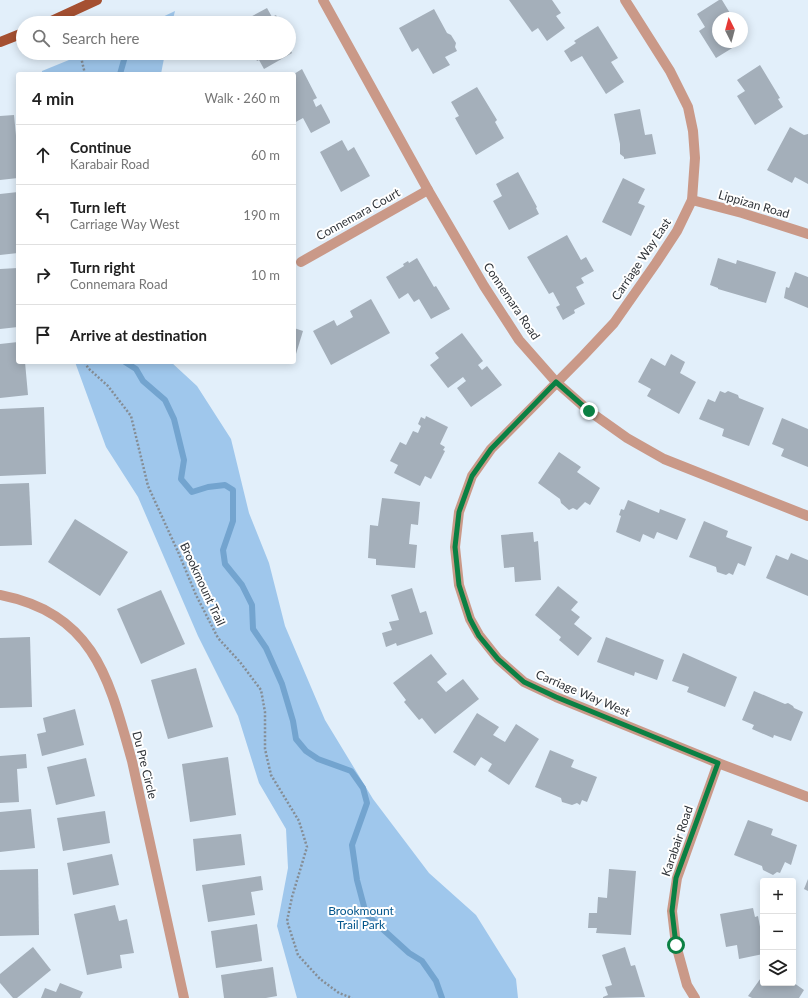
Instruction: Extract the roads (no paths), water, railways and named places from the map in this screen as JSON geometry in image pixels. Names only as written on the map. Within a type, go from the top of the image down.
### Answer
[{"type":"main road","points":[[62,16],[97,0]]},
{"type":"main road","points":[[0,42],[16,36]]},
{"type":"street","name":"Connemara Road","points":[[323,0],[428,190],[484,286],[519,340],[556,382],[601,420],[627,438],[664,458],[808,516]]},
{"type":"street","name":"Carriage Way East","points":[[556,382],[614,323],[656,264],[677,231],[692,200],[695,158],[693,131],[688,107],[670,72],[625,0]]},
{"type":"street","name":"Connemara Court","points":[[301,262],[428,190]]},
{"type":"street","name":"Lippizan Road","points":[[692,200],[742,212],[808,234]]},
{"type":"street","name":"Carriage Way West","points":[[556,382],[491,449],[472,476],[459,512],[455,547],[459,585],[470,619],[479,636],[498,659],[524,682],[556,697],[718,763],[808,797]]},
{"type":"street","name":"Du Pre Circle","points":[[0,595],[22,600],[44,609],[62,621],[78,635],[91,650],[104,673],[132,761],[184,998]]},
{"type":"street","name":"Karabair Road","points":[[695,998],[687,985],[676,945],[672,911],[676,878],[718,763]]},
{"type":"waterway","points":[[121,72],[124,60]]},
{"type":"waterway","points":[[128,364],[136,369],[143,381],[165,400],[174,419],[184,460],[181,479],[192,492],[208,487],[225,485],[233,490],[233,521],[223,550],[225,564],[242,585],[252,605],[253,629],[266,648],[282,684],[293,721],[296,739],[306,751],[318,759],[351,771],[363,788],[367,803],[352,845],[357,880],[366,914],[409,953],[422,961],[436,981],[442,998]]},
{"type":"park label","name":"Brookmount Trail Park","points":[[361,917]]}]
